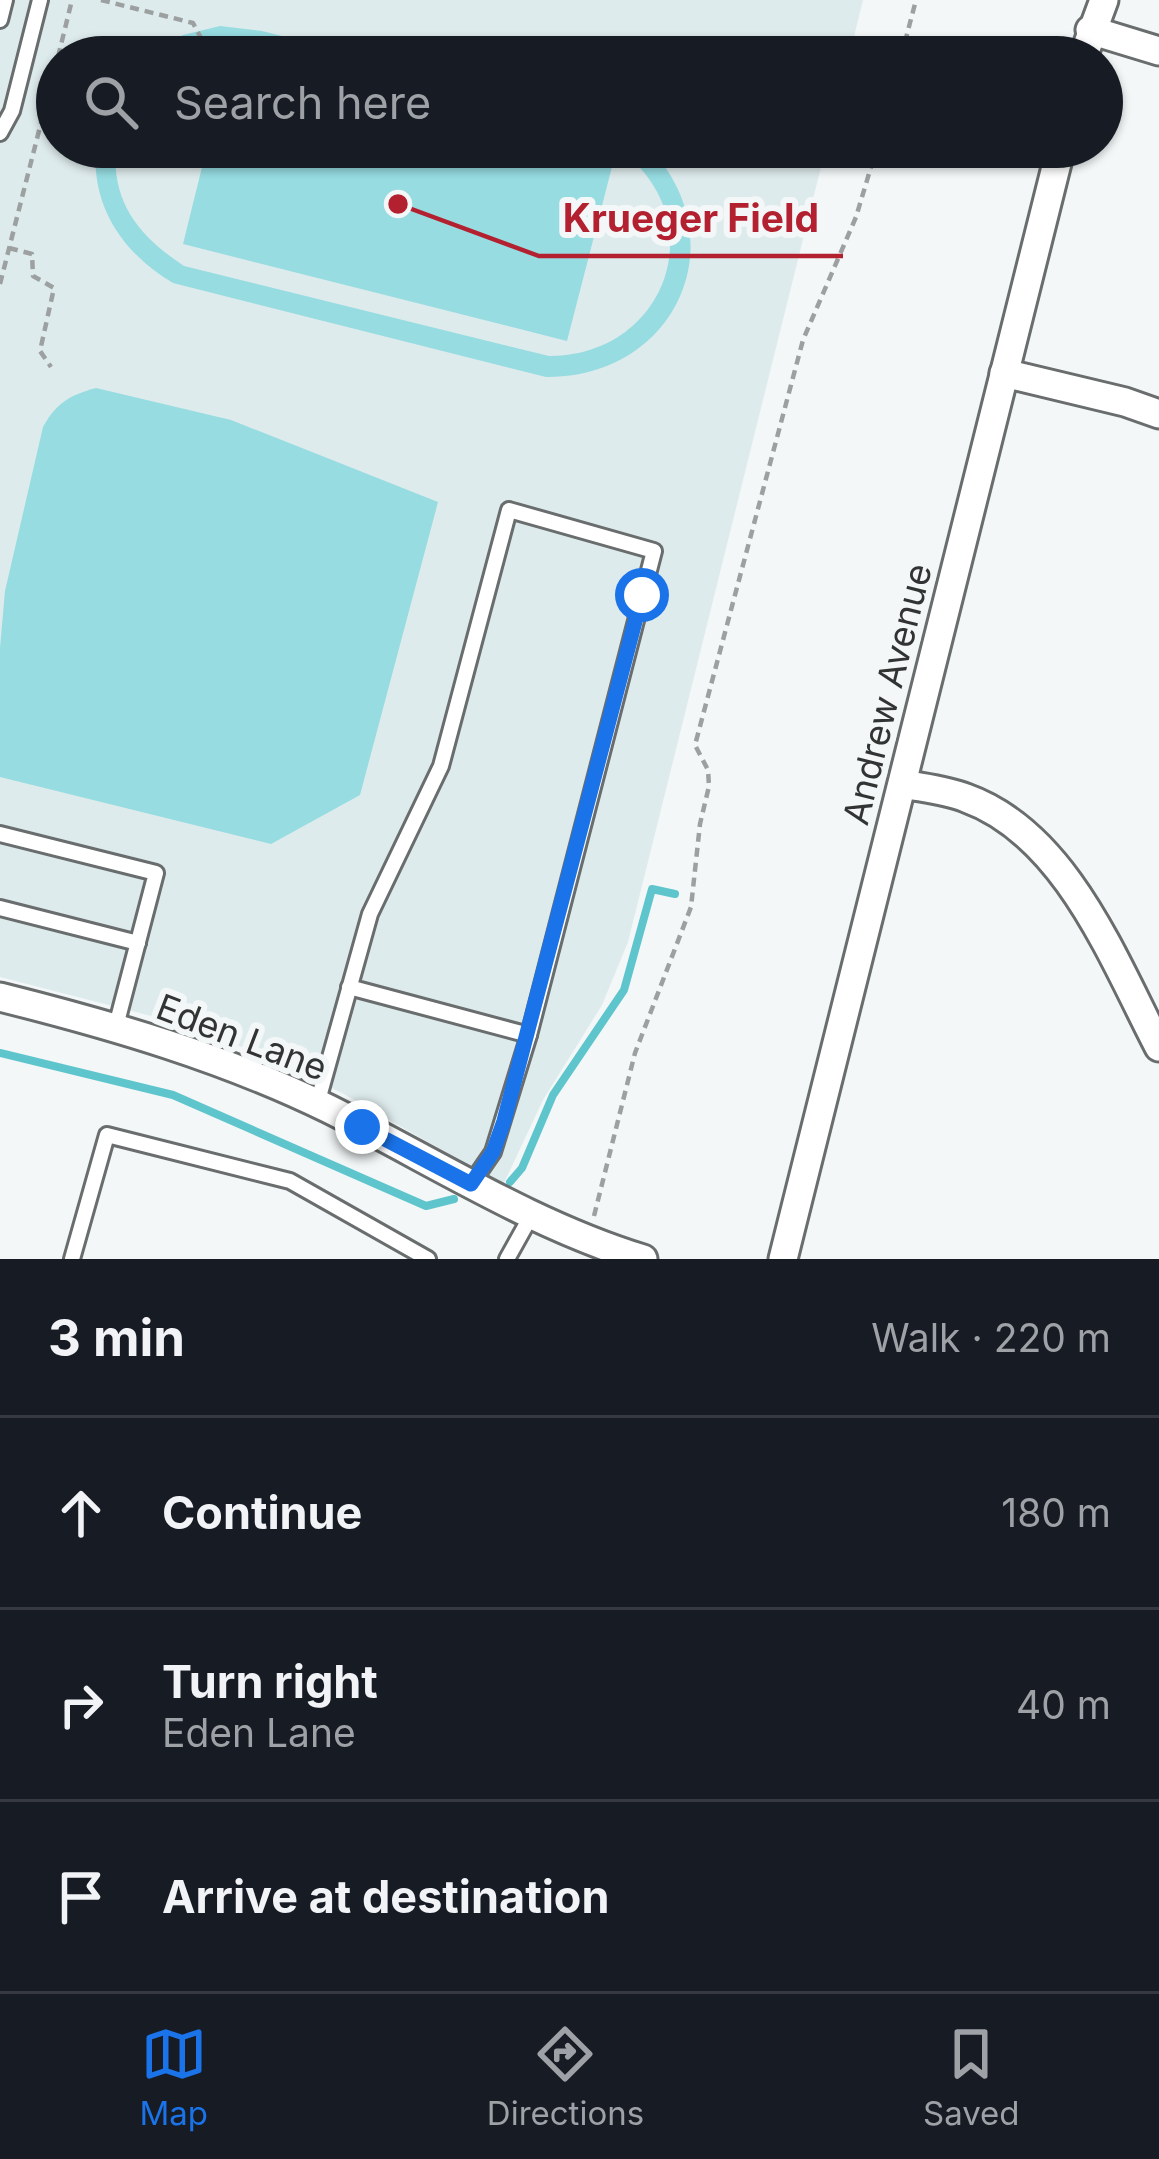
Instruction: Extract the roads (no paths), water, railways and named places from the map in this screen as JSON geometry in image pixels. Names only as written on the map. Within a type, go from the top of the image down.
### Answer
[{"type":"street","points":[[1090,36],[1104,0]]},
{"type":"street","points":[[1123,48],[1159,51]]},
{"type":"street","name":"Andrew Avenue","points":[[783,1259],[1056,168]]},
{"type":"street","points":[[1004,373],[1159,414]]},
{"type":"street","points":[[903,784],[968,798],[1032,838],[1083,901],[1159,1047]]},
{"type":"street","name":"Eden Lane","points":[[0,998],[116,1026],[316,1104],[531,1216],[644,1259]]},
{"type":"lane","points":[[0,20],[5,0]]},
{"type":"lane","points":[[0,133],[12,111],[40,0]]},
{"type":"lane","points":[[316,1104],[370,914],[441,766],[509,510],[654,551],[529,1035],[493,1152],[471,1184]]},
{"type":"lane","points":[[0,834],[156,874],[116,1026]]},
{"type":"lane","points":[[0,908],[138,943]]},
{"type":"lane","points":[[349,987],[529,1035]]},
{"type":"lane","points":[[72,1259],[107,1135],[290,1181],[428,1259]]},
{"type":"lane","points":[[507,1259],[531,1216]]},
{"type":"waterway","points":[[510,1182],[522,1168],[553,1095],[624,990],[652,889],[675,894]]},
{"type":"waterway","points":[[0,1053],[173,1095],[426,1206],[454,1199]]},
{"type":"place","name":"Krueger Field","points":[[398,204]]}]
